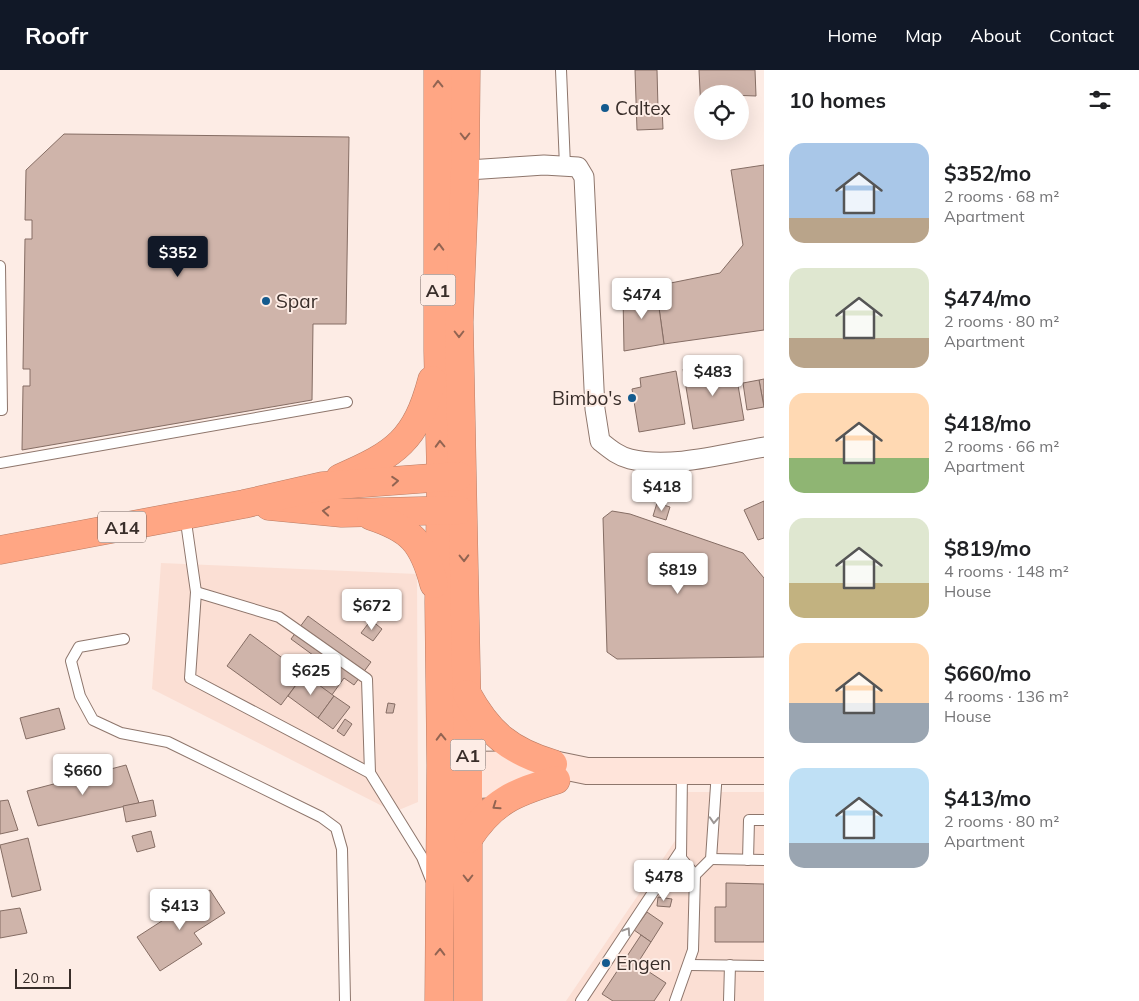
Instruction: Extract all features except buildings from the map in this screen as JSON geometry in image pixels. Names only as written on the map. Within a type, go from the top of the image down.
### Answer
[{"type":"highway","name":"A1","points":[[438,70],[452,171],[459,322],[451,477]]},
{"type":"highway","name":"A1","points":[[466,70],[452,171],[438,352],[451,477],[466,693],[468,1001]]},
{"type":"highway","points":[[323,486],[376,462],[402,444],[422,414],[438,352]]},
{"type":"highway","name":"A14","points":[[0,550],[244,504],[323,486],[451,477]]},
{"type":"highway","name":"A14","points":[[244,504],[360,512],[452,510]]},
{"type":"highway","name":"A1","points":[[439,1001],[441,776],[438,602],[452,510]]},
{"type":"highway","points":[[360,512],[402,528],[416,540],[432,575],[438,602]]},
{"type":"highway","points":[[466,693],[488,727],[501,739],[514,749],[555,772]]},
{"type":"highway","points":[[468,839],[490,810],[555,772]]},
{"type":"street","points":[[452,171],[544,165],[578,167],[584,177],[595,409],[600,441],[616,454],[631,460],[676,462],[764,447]]},
{"type":"street","points":[[441,776],[586,771],[764,771]]},
{"type":"lane","points":[[561,70],[565,166]]},
{"type":"lane","points":[[0,266],[2,410],[0,410]]},
{"type":"lane","points":[[0,463],[347,402]]},
{"type":"lane","points":[[185,514],[196,592],[190,678],[370,773]]},
{"type":"lane","points":[[196,592],[279,617],[367,679],[370,773],[422,857],[441,907]]},
{"type":"lane","points":[[124,639],[79,647],[71,662],[80,696],[94,720],[121,734],[168,742],[321,817],[336,828],[342,849],[345,1001]]},
{"type":"lane","points":[[675,1001],[690,965],[693,950],[695,875],[681,858],[682,771]]},
{"type":"lane","points":[[695,875],[711,859],[717,771]]},
{"type":"lane","points":[[748,860],[749,820],[764,820]]},
{"type":"lane","points":[[581,1001],[681,849]]},
{"type":"lane","points":[[711,859],[764,860]]},
{"type":"lane","points":[[690,965],[764,966]]},
{"type":"lane","points":[[729,1001],[730,965]]},
{"type":"shaded area","points":[[161,563],[417,574],[418,802],[394,812],[152,689]]},
{"type":"shaded area","points":[[677,792],[764,792],[764,1001],[566,1001],[677,838]]},
{"type":"place","name":"Caltex","points":[[605,108]]},
{"type":"place","name":"Spar","points":[[266,301]]},
{"type":"place","name":"Bimbo's","points":[[632,398]]},
{"type":"place","name":"Engen","points":[[606,963]]}]
